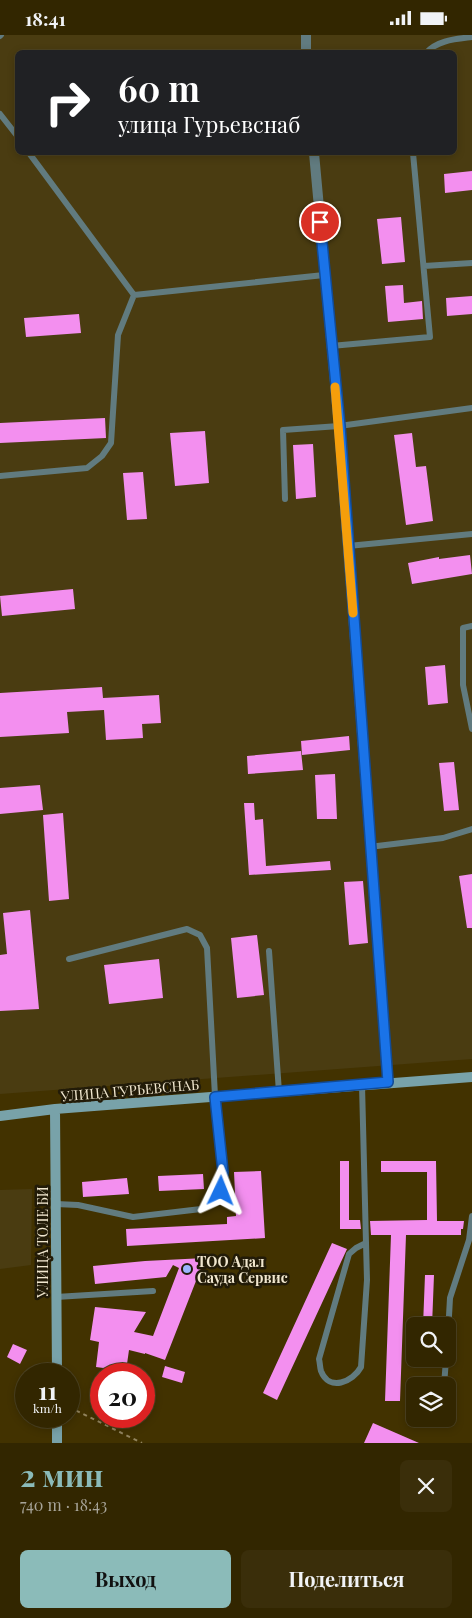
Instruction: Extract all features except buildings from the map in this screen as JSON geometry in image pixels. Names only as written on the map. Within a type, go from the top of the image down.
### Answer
[{"type":"street","points":[[306,35],[306,50]]},
{"type":"street","points":[[314,155],[324,275],[340,426],[388,1082]]},
{"type":"street","name":"УЛИЦА ГУРЬЕВСНАБ","points":[[0,1116],[55,1109],[472,1077]]},
{"type":"street","name":"УЛИЦА ТОЛЕ БИ","points":[[55,1109],[57,1363]]},
{"type":"street","points":[[57,1428],[57,1443]]},
{"type":"lane","points":[[428,50],[431,47],[453,39],[472,37]]},
{"type":"lane","points":[[0,114],[15,133]]},
{"type":"lane","points":[[30,155],[134,295]]},
{"type":"lane","points":[[331,345],[430,337],[413,155]]},
{"type":"lane","points":[[424,266],[472,263]]},
{"type":"lane","points":[[134,295],[324,275]]},
{"type":"lane","points":[[0,476],[86,468],[102,457],[111,443],[118,335],[134,295]]},
{"type":"lane","points":[[285,499],[283,430],[340,426],[472,408]]},
{"type":"lane","points":[[348,546],[472,534]]},
{"type":"lane","points":[[472,626],[463,628],[463,685],[472,729]]},
{"type":"lane","points":[[370,847],[443,838],[472,829]]},
{"type":"lane","points":[[56,1204],[78,1205],[132,1217],[201,1209],[214,1203],[221,1191],[223,1172],[215,1097],[207,948],[200,935],[188,929],[69,959]]},
{"type":"lane","points":[[269,951],[279,1092]]},
{"type":"lane","points":[[362,1085],[367,1280],[361,1367],[356,1376],[347,1382],[336,1383],[327,1380],[321,1371],[320,1359],[349,1255],[356,1248],[366,1243]]},
{"type":"lane","points":[[449,1317],[450,1298],[469,1240],[472,1216]]},
{"type":"lane","points":[[56,1297],[152,1291]]},
{"type":"path","points":[[80,1412],[142,1443]]},
{"type":"shaded area","points":[[0,35],[472,35],[472,1059],[0,1094]]},
{"type":"shaded area","points":[[32,1189],[31,1265],[0,1269],[0,1190]]},
{"type":"slow traffic","points":[[335,387],[340,426],[353,613]]},
{"type":"place","name":"ТОО Адал Сауда Сервис","points":[[187,1269]]},
{"type":"route","points":[[221,1191],[223,1172],[215,1097],[388,1082],[340,426],[320,222]]}]
